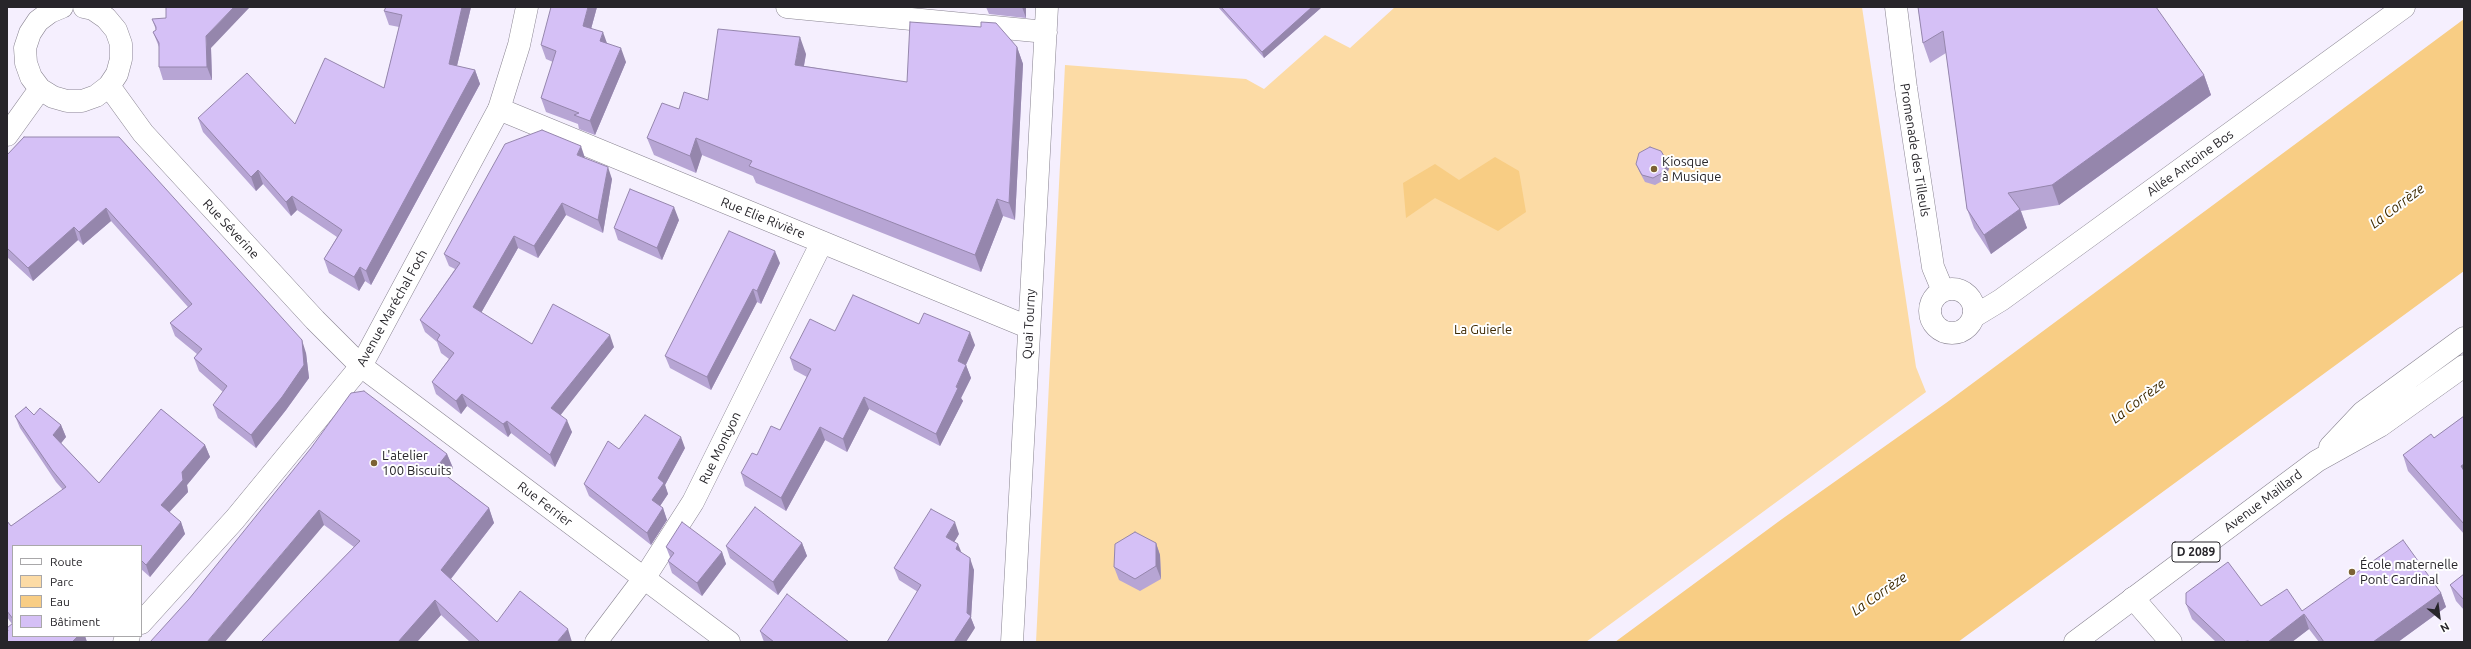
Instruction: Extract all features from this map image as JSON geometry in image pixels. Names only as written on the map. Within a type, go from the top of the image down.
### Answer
[{"type":"street","points":[[62,7],[50,12],[32,14],[26,55],[31,77],[40,89],[53,97],[67,101],[82,101],[96,96],[109,86],[117,74],[121,59],[121,44],[111,12],[84,7]]},
{"type":"street","name":"Avenue Maréchal Foch","points":[[142,624],[235,519],[361,366],[499,109],[519,45],[527,7]]},
{"type":"street","points":[[787,7],[1046,32]]},
{"type":"street","name":"Quai Tourny","points":[[1012,642],[1028,327],[1047,7]]},
{"type":"street","name":"Promenade des Tilleuls","points":[[1896,7],[1906,88],[1933,267],[1944,291]]},
{"type":"street","name":"Allée Antoine Bos","points":[[1973,317],[2007,295],[2404,7]]},
{"type":"street","name":"Rue Séverine","points":[[109,86],[143,133],[315,320],[361,366]]},
{"type":"street","points":[[7,135],[40,89]]},
{"type":"street","name":"Rue Elie Rivière","points":[[499,109],[1028,327]]},
{"type":"street","name":"Rue Montyon","points":[[596,642],[645,578],[693,502],[822,242]]},
{"type":"street","points":[[1957,290],[1969,296],[1974,310],[1973,317],[1965,329],[1958,332],[1943,331],[1937,327],[1930,314],[1930,307],[1937,294],[1944,291],[1957,290]]},
{"type":"street","name":"Avenue Maillard","points":[[2317,461],[2364,412],[2464,338]]},
{"type":"street","name":"Rue Ferrier","points":[[361,366],[729,642]]},
{"type":"street","name":"Avenue Maillard","points":[[2075,642],[2317,461],[2380,426],[2464,366]]},
{"type":"street","points":[[2133,598],[2170,642]]},
{"type":"green space","name":"La Guierle","points":[[1395,7],[1862,7],[1916,367],[1926,392],[1586,642],[1036,642],[1065,65],[1246,79],[1264,89],[1325,35],[1350,48]]},
{"type":"water","name":"La Corrèze","points":[[2464,19],[2464,271],[1958,642],[1615,642],[1782,519],[1946,403]]},
{"type":"water","points":[[1495,157],[1519,171],[1526,212],[1498,231],[1435,198],[1406,218],[1403,183],[1435,164],[1459,180]]},
{"type":"building","points":[[166,7],[234,7],[206,36],[207,67],[159,67],[159,43],[153,32],[156,30],[156,27],[152,19],[166,18]]},
{"type":"building","points":[[386,7],[462,7],[449,64],[475,70],[366,271],[360,267],[354,277],[324,259],[342,230],[292,196],[286,202],[258,170],[251,177],[198,118],[247,73],[295,124],[325,58],[384,88],[402,15],[384,11]]},
{"type":"building","points":[[551,7],[588,7],[583,26],[603,32],[600,41],[621,48],[590,121],[574,115],[579,113],[541,98],[556,51],[541,45]]},
{"type":"building","points":[[1221,7],[1312,7],[1262,52]]},
{"type":"building","points":[[1918,7],[2156,7],[2204,75],[2052,185],[2008,193],[2020,209],[1984,235],[1967,209],[1943,31],[1923,43]]},
{"type":"building","points":[[910,22],[981,27],[981,22],[996,23],[1017,47],[1009,203],[997,199],[975,255],[749,166],[752,161],[696,138],[690,156],[647,138],[662,103],[679,109],[684,92],[708,100],[718,29],[800,37],[795,65],[907,82]]},
{"type":"building","points":[[542,130],[581,146],[577,155],[608,167],[598,220],[562,203],[534,246],[514,236],[473,307],[532,344],[553,304],[610,335],[551,408],[567,420],[550,455],[507,421],[503,424],[462,394],[456,401],[432,382],[454,353],[437,340],[440,335],[420,320],[460,263],[444,254],[505,144]]},
{"type":"building","points":[[24,137],[119,137],[302,340],[304,365],[282,397],[251,435],[213,405],[227,386],[194,358],[202,349],[170,323],[192,304],[106,208],[79,232],[74,227],[28,268],[7,248],[7,155]]},
{"type":"building","name":"Kiosque à Musique","points":[[1650,147],[1661,151],[1667,161],[1664,172],[1653,178],[1642,175],[1636,164],[1639,153]]},
{"type":"building","points":[[630,189],[674,207],[657,248],[614,228]]},
{"type":"building","points":[[729,231],[775,251],[757,291],[753,289],[707,377],[665,356]]},
{"type":"building","points":[[853,295],[919,324],[924,313],[970,332],[958,361],[966,365],[956,387],[958,388],[936,434],[864,397],[843,439],[820,427],[781,498],[741,473],[752,453],[757,455],[771,426],[780,430],[811,369],[790,358],[810,319],[835,331]]},
{"type":"building","points":[[364,391],[447,454],[436,468],[489,508],[441,570],[497,622],[520,591],[568,629],[557,642],[480,642],[435,600],[398,642],[261,642],[360,541],[319,510],[207,642],[150,642],[189,599],[311,448],[351,393]]},
{"type":"building","points":[[26,407],[34,415],[40,408],[61,425],[53,435],[99,483],[161,409],[205,445],[182,472],[183,480],[161,505],[181,522],[146,565],[142,561],[142,545],[12,545],[12,618],[7,611],[7,521],[11,526],[66,487],[52,470],[15,416]]},
{"type":"building","points":[[645,415],[681,437],[658,478],[664,483],[652,500],[663,508],[647,533],[584,484],[608,441],[619,449]]},
{"type":"building","points":[[2464,416],[2464,464],[2461,466],[2464,471],[2464,524],[2403,455],[2431,434],[2434,438]]},
{"type":"building","points":[[755,507],[802,543],[773,582],[726,546]]},
{"type":"building","points":[[931,509],[955,522],[946,537],[958,544],[956,549],[970,558],[967,613],[971,616],[954,642],[887,642],[921,585],[894,568]]},
{"type":"building","points":[[682,522],[722,552],[697,583],[668,561],[674,553],[666,547]]},
{"type":"building","points":[[1135,532],[1156,543],[1156,566],[1135,579],[1114,567],[1115,544]]},
{"type":"building","points":[[2403,540],[2441,593],[2373,642],[2324,642],[2304,614],[2268,642],[2226,642],[2186,604],[2186,593],[2228,562],[2261,606],[2287,589],[2302,611]]},
{"type":"building","points":[[2464,574],[2464,600],[2450,585]]},
{"type":"building","points":[[787,594],[849,642],[774,642],[760,631]]},
{"type":"building","points":[[12,624],[12,637],[77,637],[72,642],[7,642],[7,628]]},
{"type":"place","name":"Kiosque à Musique","points":[[1654,169]]},
{"type":"place","name":"L'atelier 100 Biscuits","points":[[374,463]]},
{"type":"place","name":"École maternelle Pont Cardinal","points":[[2352,572]]}]
